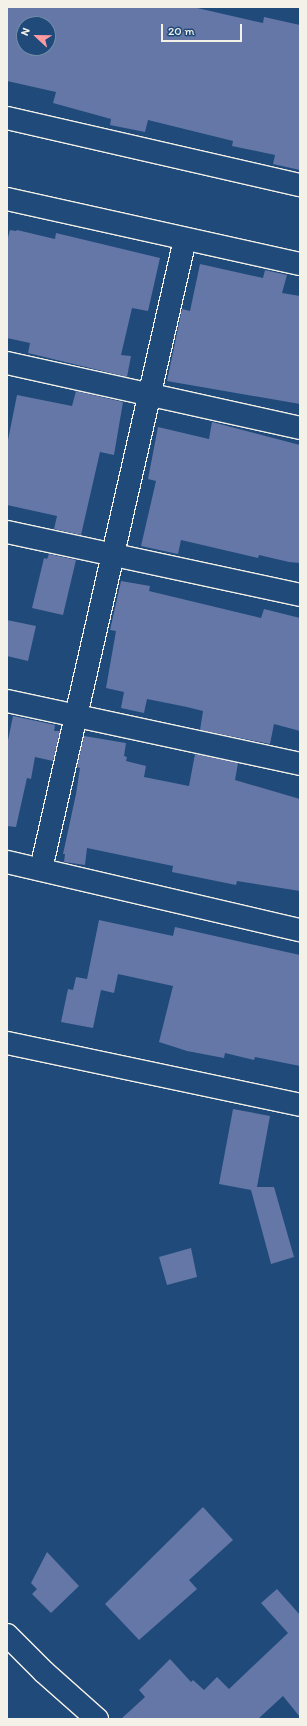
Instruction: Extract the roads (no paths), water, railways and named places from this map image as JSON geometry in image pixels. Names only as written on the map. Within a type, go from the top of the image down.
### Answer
[{"type":"street","points":[[7,118],[300,185]]},
{"type":"street","points":[[7,199],[300,264]]},
{"type":"street","points":[[41,869],[112,555],[151,395],[185,239]]},
{"type":"street","points":[[7,363],[300,428]]},
{"type":"street","points":[[7,532],[300,595]]},
{"type":"street","points":[[7,701],[300,764]]},
{"type":"street","points":[[7,862],[300,930]]},
{"type":"street","points":[[7,1043],[300,1105]]},
{"type":"street","points":[[7,1635],[44,1672],[96,1719]]}]
